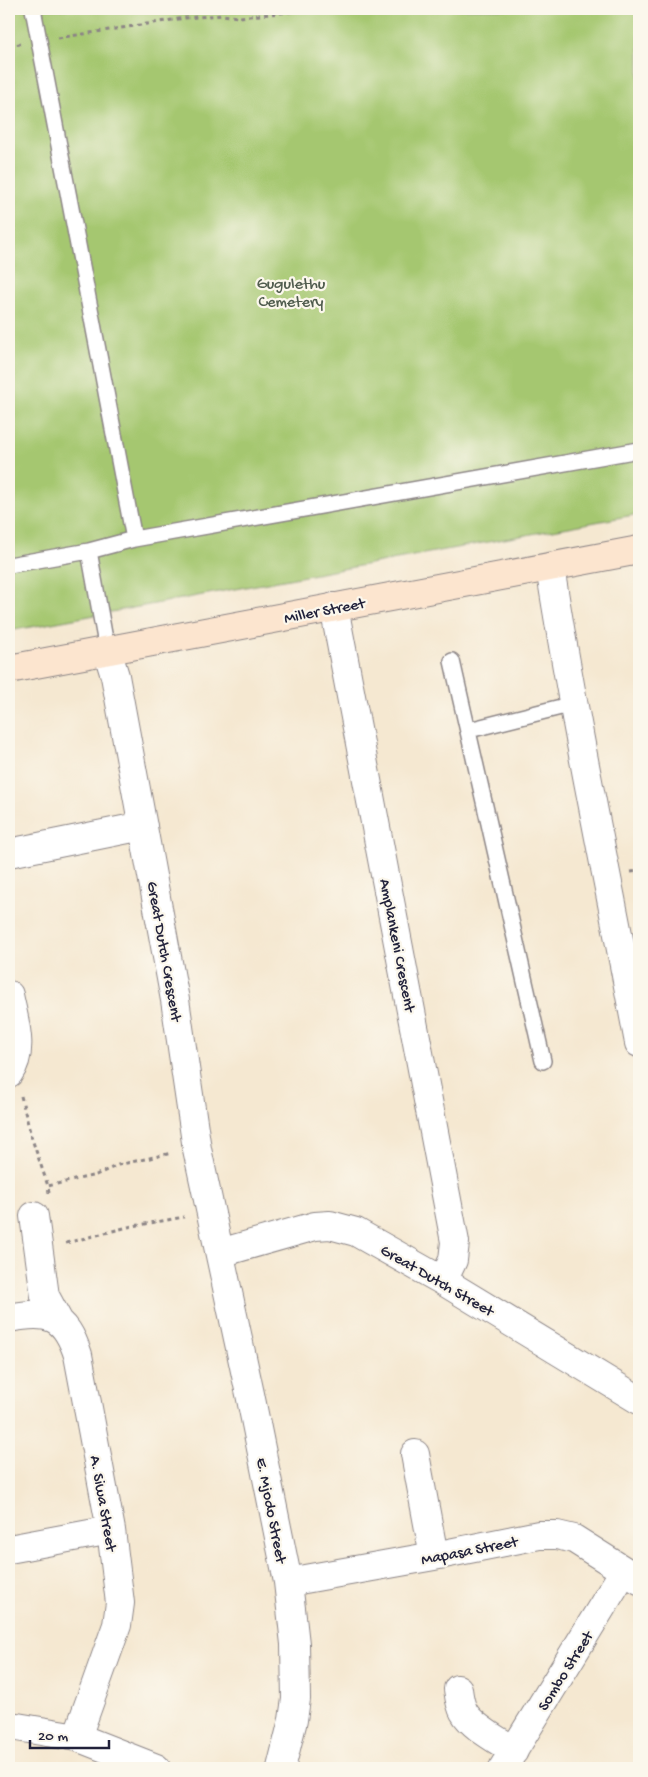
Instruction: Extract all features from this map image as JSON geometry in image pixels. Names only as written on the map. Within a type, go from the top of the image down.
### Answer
[{"type":"street","name":"Miller Street","points":[[9,669],[639,550]]},
{"type":"street","points":[[550,566],[572,704],[608,877],[639,1043]]},
{"type":"street","name":"Amplankeni Crescent","points":[[334,607],[455,1242],[453,1260],[443,1281]]},
{"type":"street","name":"Great Dutch Crescent","points":[[108,650],[115,676],[175,1000],[197,1149],[220,1253]]},
{"type":"street","points":[[9,853],[143,826]]},
{"type":"street","points":[[9,995],[17,1037],[14,1083]]},
{"type":"street","name":"A. Siwa Street","points":[[34,1216],[45,1296],[58,1320],[71,1336],[78,1356],[111,1530],[119,1588],[120,1603],[117,1625],[77,1737]]},
{"type":"street","name":"Great Dutch Street","points":[[220,1253],[315,1226],[330,1225],[356,1232],[443,1281],[639,1400]]},
{"type":"street","name":"E. Mjodo Street","points":[[220,1253],[288,1582],[295,1644],[296,1699],[293,1720],[280,1768]]},
{"type":"street","points":[[9,1318],[34,1314],[45,1315],[58,1320]]},
{"type":"street","points":[[415,1454],[434,1556]]},
{"type":"street","points":[[9,1549],[111,1530]]},
{"type":"street","name":"Mapasa Street","points":[[288,1582],[539,1535],[557,1535],[574,1539],[632,1576]]},
{"type":"street","name":"Sombo Street","points":[[509,1760],[632,1576]]},
{"type":"street","points":[[458,1689],[461,1706],[465,1714],[482,1729],[509,1760]]},
{"type":"street","points":[[9,1727],[77,1737],[156,1768]]},
{"type":"lane","points":[[33,9],[134,539]]},
{"type":"lane","points":[[9,565],[89,550],[134,539],[639,450]]},
{"type":"lane","points":[[89,550],[108,650]]},
{"type":"lane","points":[[452,661],[543,1061]]},
{"type":"lane","points":[[469,730],[572,704]]},
{"type":"path","points":[[39,41],[185,18],[222,15],[239,17],[321,9]]},
{"type":"path","points":[[14,1083],[54,1210],[34,1216]]},
{"type":"path","points":[[48,1186],[96,1175],[118,1165],[197,1149]]},
{"type":"path","points":[[38,1250],[128,1227],[211,1211]]},
{"type":"green space","name":"Gugulethu Cemetery","points":[[9,9],[639,9],[639,514],[9,631]]}]
